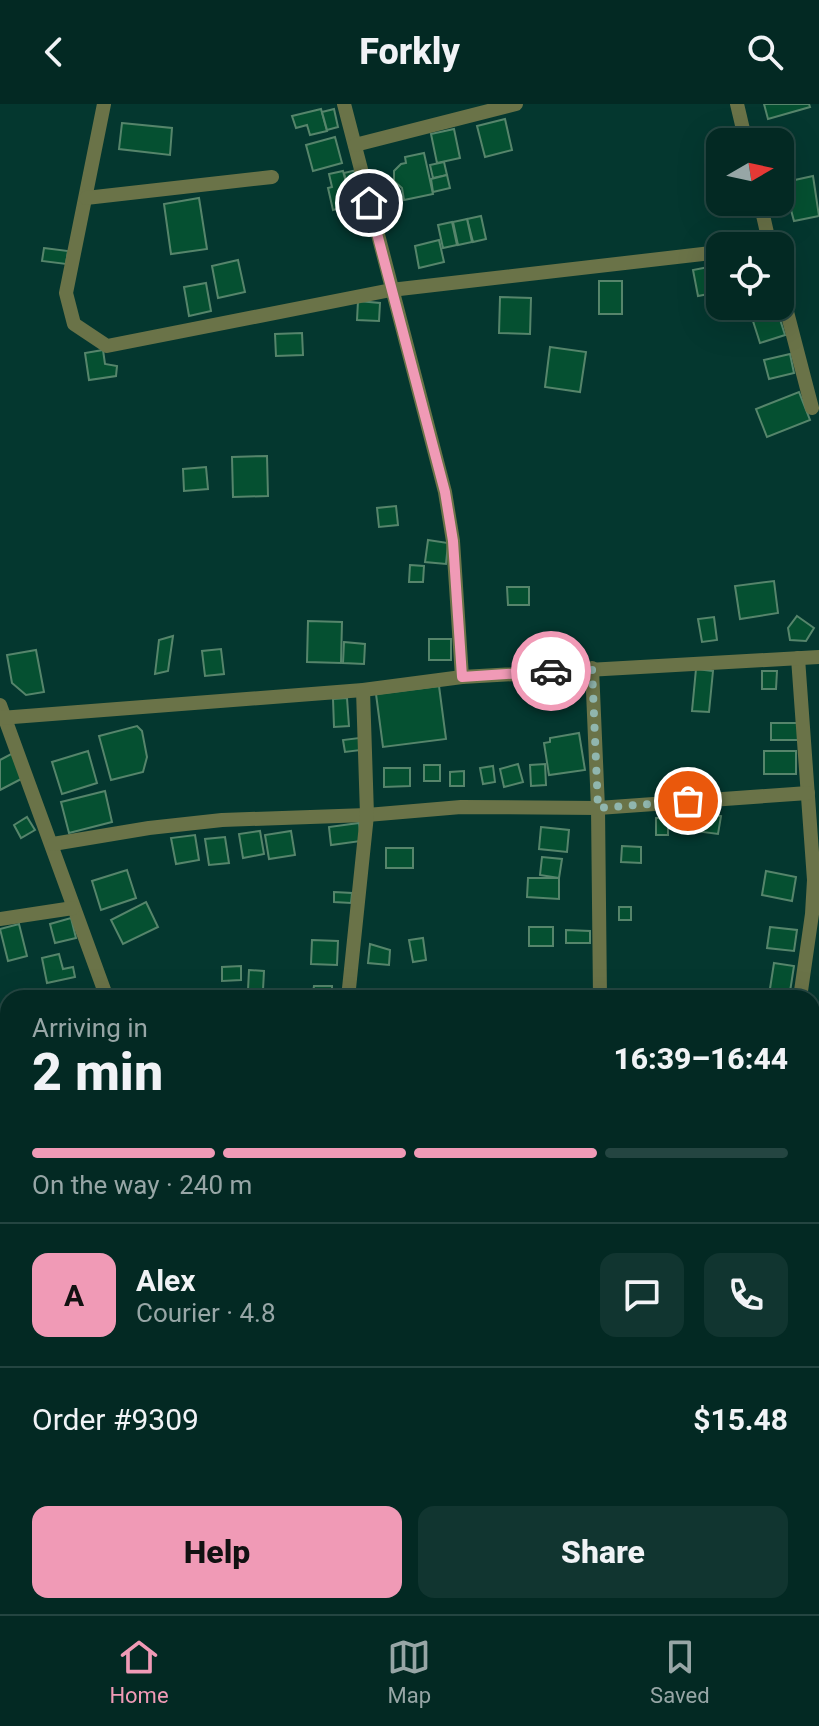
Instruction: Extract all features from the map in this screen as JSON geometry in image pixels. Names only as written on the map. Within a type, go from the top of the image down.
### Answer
[{"type":"street","points":[[104,104],[66,293],[74,324],[107,346],[391,290],[706,254]]},
{"type":"street","points":[[344,104],[445,492],[453,541],[462,677]]},
{"type":"street","points":[[355,145],[516,104]]},
{"type":"street","points":[[737,104],[743,128]]},
{"type":"street","points":[[86,198],[272,177]]},
{"type":"street","points":[[789,320],[812,408]]},
{"type":"street","points":[[104,990],[53,844],[2,713],[363,690],[462,677],[592,668],[819,657]]},
{"type":"street","points":[[798,658],[814,880],[801,990]]},
{"type":"street","points":[[592,668],[598,808],[600,990]]},
{"type":"street","points":[[349,990],[367,815],[363,690]]},
{"type":"street","points":[[53,844],[222,820],[367,815],[461,807],[598,808],[808,793]]},
{"type":"street","points":[[0,919],[73,908]]},
{"type":"building","points":[[764,104],[809,104],[810,107],[768,119]]},
{"type":"building","points":[[321,109],[327,131],[310,135],[307,125],[296,128],[292,116]]},
{"type":"building","points":[[334,109],[338,127],[327,130],[322,112]]},
{"type":"building","points":[[505,119],[512,150],[485,157],[477,126]]},
{"type":"building","points":[[122,123],[172,128],[170,155],[119,149]]},
{"type":"building","points":[[454,129],[460,158],[437,163],[431,134]]},
{"type":"building","points":[[335,137],[342,163],[313,171],[306,145]]},
{"type":"building","points":[[424,153],[433,194],[404,200],[402,188],[394,181],[394,171],[406,163],[405,157]]},
{"type":"building","points":[[444,162],[447,175],[433,178],[430,165]]},
{"type":"building","points":[[357,170],[365,202],[352,205],[344,173]]},
{"type":"building","points":[[343,171],[352,205],[333,210],[328,188],[332,187],[329,174]]},
{"type":"building","points":[[447,175],[450,188],[433,192],[431,179]]},
{"type":"building","points":[[813,176],[819,216],[794,221],[794,180]]},
{"type":"building","points":[[199,198],[207,249],[171,254],[164,204]]},
{"type":"building","points":[[481,216],[486,239],[473,242],[467,219]]},
{"type":"building","points":[[467,219],[472,242],[458,245],[453,222]]},
{"type":"building","points":[[452,222],[457,245],[443,248],[438,225]]},
{"type":"building","points":[[439,240],[444,262],[419,268],[415,246]]},
{"type":"building","points":[[44,248],[68,251],[66,264],[42,261]]},
{"type":"building","points":[[238,260],[245,292],[218,298],[212,266]]},
{"type":"building","points":[[706,268],[706,294],[698,296],[693,270]]},
{"type":"building","points":[[599,281],[622,281],[622,314],[599,314]]},
{"type":"building","points":[[206,283],[211,311],[189,316],[184,287]]},
{"type":"building","points":[[500,297],[531,298],[530,334],[499,333]]},
{"type":"building","points":[[358,301],[380,303],[379,321],[357,320]]},
{"type":"building","points":[[753,320],[780,320],[785,335],[760,343]]},
{"type":"building","points":[[302,333],[303,355],[276,356],[275,334]]},
{"type":"building","points":[[550,347],[586,352],[580,392],[545,387]]},
{"type":"building","points":[[103,350],[105,364],[117,366],[116,376],[89,380],[85,353]]},
{"type":"building","points":[[790,354],[794,373],[769,379],[764,360]]},
{"type":"building","points":[[799,392],[810,420],[767,437],[756,409]]},
{"type":"building","points":[[267,456],[268,496],[233,497],[232,457]]},
{"type":"building","points":[[206,467],[208,489],[184,491],[183,469]]},
{"type":"building","points":[[396,506],[398,525],[379,527],[377,508]]},
{"type":"building","points":[[428,540],[448,543],[446,564],[425,562]]},
{"type":"building","points":[[410,565],[424,566],[423,582],[409,582]]},
{"type":"building","points":[[774,581],[778,613],[740,619],[735,586]]},
{"type":"building","points":[[507,587],[529,587],[529,605],[508,605]]},
{"type":"building","points":[[797,616],[814,628],[806,641],[790,640],[788,628]]},
{"type":"building","points":[[714,617],[717,640],[702,642],[698,619]]},
{"type":"building","points":[[308,621],[342,622],[341,663],[307,662]]},
{"type":"building","points":[[173,636],[168,671],[155,674],[159,640]]},
{"type":"building","points":[[429,639],[451,639],[451,660],[429,660]]},
{"type":"building","points":[[344,642],[365,644],[364,664],[343,663]]},
{"type":"building","points":[[221,649],[224,674],[205,676],[202,651]]},
{"type":"building","points":[[36,650],[44,692],[26,695],[12,683],[7,655]]},
{"type":"building","points":[[696,669],[713,671],[709,712],[692,711]]},
{"type":"building","points":[[762,671],[777,671],[776,689],[762,689]]},
{"type":"building","points":[[439,686],[446,739],[383,747],[376,694]]},
{"type":"building","points":[[347,698],[349,726],[334,727],[333,699]]},
{"type":"building","points":[[771,723],[800,723],[800,740],[771,740]]},
{"type":"building","points":[[137,726],[142,731],[147,757],[143,772],[111,780],[99,736]]},
{"type":"building","points":[[579,733],[585,770],[549,775],[544,743],[550,742],[550,738]]},
{"type":"building","points":[[359,738],[361,750],[345,752],[343,740]]},
{"type":"building","points":[[88,751],[97,783],[62,794],[52,762]]},
{"type":"building","points":[[764,751],[796,751],[796,774],[764,774]]},
{"type":"building","points":[[13,753],[25,777],[0,790],[0,760]]},
{"type":"building","points":[[518,764],[523,782],[504,787],[500,769]]},
{"type":"building","points":[[545,764],[546,785],[531,786],[530,765]]},
{"type":"building","points":[[424,765],[440,765],[440,781],[424,781]]},
{"type":"building","points":[[493,766],[495,782],[483,784],[480,768]]},
{"type":"building","points":[[384,768],[410,768],[410,786],[384,787]]},
{"type":"building","points":[[464,771],[464,786],[450,786],[450,772]]},
{"type":"building","points":[[105,791],[112,822],[69,833],[61,802]]},
{"type":"building","points":[[698,813],[721,816],[718,834],[695,831]]},
{"type":"building","points":[[27,817],[35,830],[21,838],[14,825]]},
{"type":"building","points":[[656,818],[668,818],[668,835],[656,835]]},
{"type":"building","points":[[359,823],[361,841],[331,845],[329,827]]},
{"type":"building","points":[[541,827],[569,830],[567,852],[539,849]]},
{"type":"building","points":[[260,831],[264,854],[243,858],[239,834]]},
{"type":"building","points":[[291,831],[295,855],[269,859],[265,835]]},
{"type":"building","points":[[195,835],[199,860],[176,864],[171,838]]},
{"type":"building","points":[[225,837],[229,863],[209,865],[205,839]]},
{"type":"building","points":[[622,846],[641,847],[641,863],[621,862]]},
{"type":"building","points":[[386,848],[413,848],[413,868],[386,868]]},
{"type":"building","points":[[542,857],[562,859],[559,878],[540,875]]},
{"type":"building","points":[[127,870],[136,898],[101,910],[92,881]]},
{"type":"building","points":[[766,871],[796,877],[792,901],[762,895]]},
{"type":"building","points":[[528,878],[559,878],[559,899],[527,897]]},
{"type":"building","points":[[334,892],[352,893],[351,903],[334,902]]},
{"type":"building","points":[[146,902],[158,927],[123,944],[111,920]]},
{"type":"building","points":[[619,907],[631,907],[631,920],[619,920]]},
{"type":"building","points":[[71,918],[76,938],[55,943],[50,924]]},
{"type":"building","points":[[19,924],[27,956],[8,961],[0,929]]},
{"type":"building","points":[[529,927],[553,927],[553,946],[529,946]]},
{"type":"building","points":[[770,927],[797,930],[794,951],[767,948]]},
{"type":"building","points":[[566,930],[590,931],[590,943],[566,943]]},
{"type":"building","points":[[423,938],[426,960],[413,962],[409,940]]},
{"type":"building","points":[[312,940],[338,941],[337,965],[311,964]]},
{"type":"building","points":[[370,944],[390,950],[389,965],[368,963]]},
{"type":"building","points":[[59,954],[63,969],[73,967],[75,977],[47,983],[42,958]]},
{"type":"building","points":[[774,963],[794,966],[790,990],[770,990]]},
{"type":"building","points":[[241,966],[241,980],[222,981],[222,967]]},
{"type":"building","points":[[249,970],[264,971],[263,990],[248,990]]},
{"type":"building","points":[[314,986],[332,986],[332,990],[313,990]]},
{"type":"way so far","points":[[551,671],[592,668],[598,808],[688,801]]},
{"type":"route","points":[[369,203],[445,492],[453,541],[462,677],[551,671]]}]
